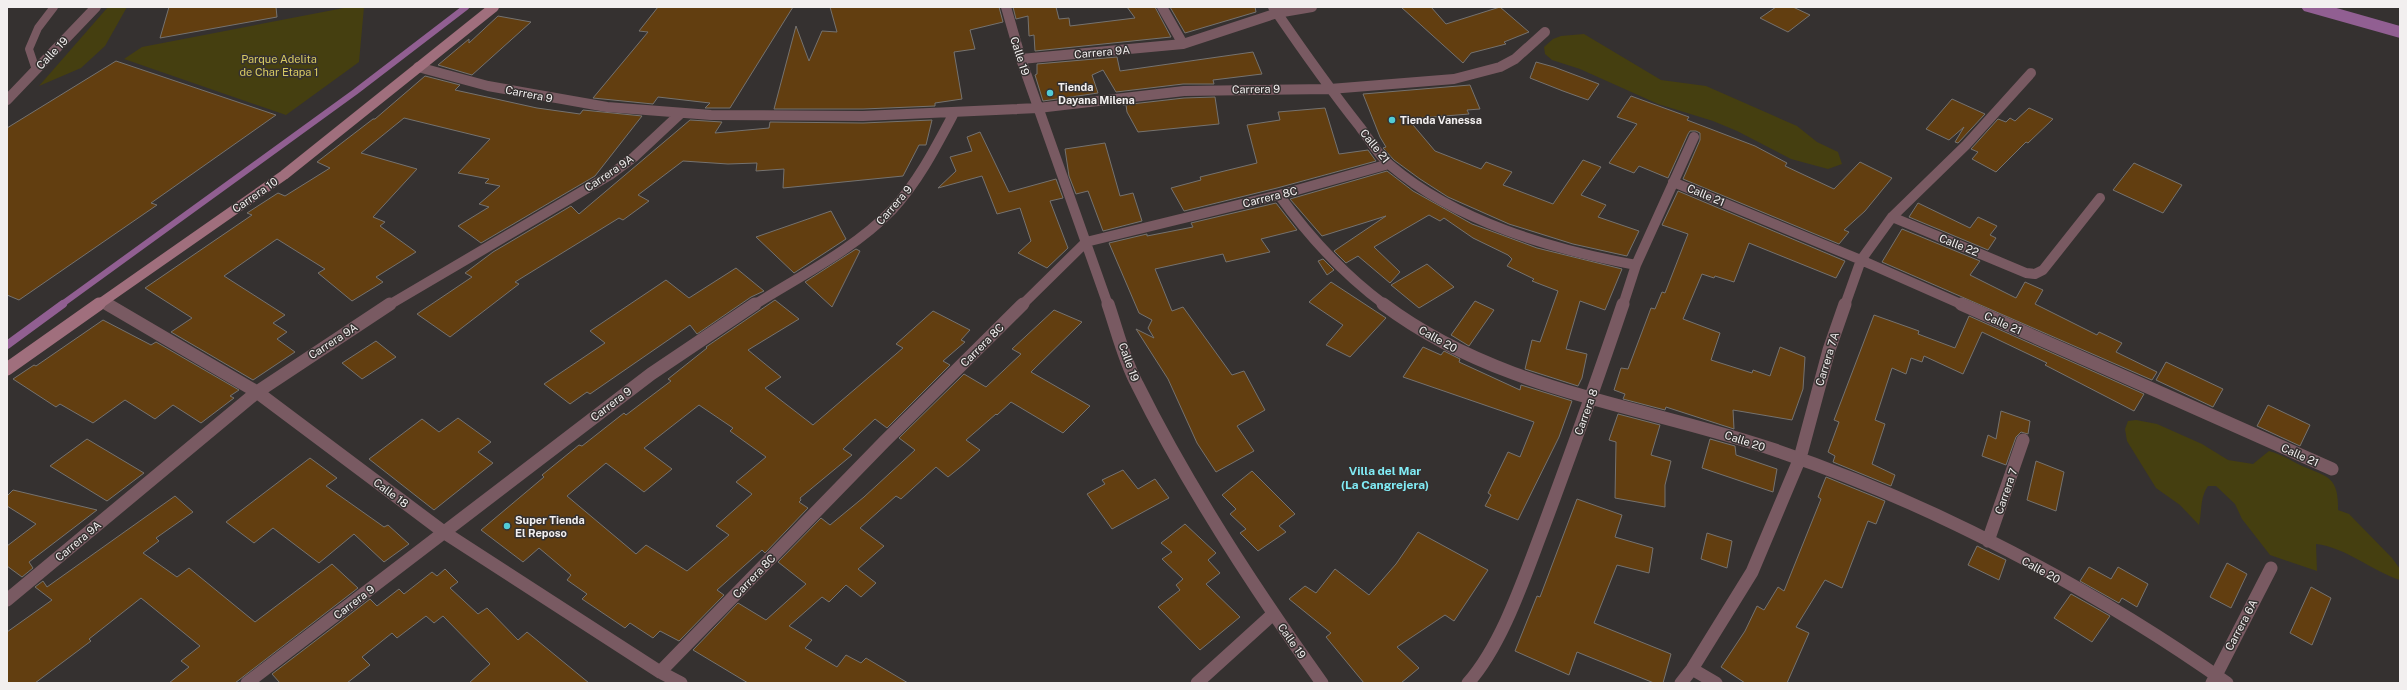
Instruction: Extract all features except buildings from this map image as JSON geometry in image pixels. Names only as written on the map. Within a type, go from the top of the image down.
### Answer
[{"type":"street","name":"Calle 19","points":[[7,100],[96,7]]},
{"type":"street","name":"Carrera 10","points":[[7,369],[284,175],[494,7]]},
{"type":"street","name":"Calle 19","points":[[1006,7],[1020,59],[1136,383],[1195,489],[1273,614],[1322,683]]},
{"type":"street","points":[[1162,7],[1183,44]]},
{"type":"street","points":[[1275,10],[1312,7]]},
{"type":"street","name":"Carrera 9A","points":[[1020,59],[1183,44],[1275,10]]},
{"type":"street","name":"Calle 21","points":[[1275,10],[1330,89],[1389,164],[1427,191],[1466,212],[1524,237],[1579,254],[1636,265]]},
{"type":"street","name":"Carrera 9","points":[[418,67],[488,86],[534,96],[607,107],[680,114],[789,117],[954,113],[1038,108],[1112,98],[1184,91],[1257,88],[1330,89],[1454,78],[1485,72],[1515,59],[1545,32]]},
{"type":"street","name":"Carrera 7A","points":[[1681,683],[1692,669],[1752,572],[1800,458],[1829,350],[1861,260],[1892,217],[1966,145],[2031,72]]},
{"type":"street","name":"Carrera 9","points":[[247,683],[651,374],[724,324],[860,239],[880,223],[925,167],[940,143],[954,113]]},
{"type":"street","name":"Carrera 9A","points":[[7,600],[257,392],[406,294],[610,175],[634,157],[680,114]]},
{"type":"street","name":"Carrera 8","points":[[1468,683],[1477,673],[1506,620],[1591,400],[1636,265],[1694,137]]},
{"type":"street","name":"Carrera 8C","points":[[660,672],[884,442],[1086,242],[1279,195],[1389,164]]},
{"type":"street","name":"Calle 21","points":[[1673,182],[1861,260],[2332,469]]},
{"type":"street","name":"Calle 20","points":[[1279,195],[1314,244],[1338,268],[1396,314],[1429,335],[1473,358],[1548,387],[1591,400],[1696,425],[1800,458],[1895,497],[1988,541],[2100,602],[2214,679],[2227,683]]},
{"type":"street","name":"Calle 22","points":[[1892,217],[2026,273],[2035,274],[2043,270],[2100,198]]},
{"type":"street","name":"Calle 18","points":[[103,302],[257,392],[445,533],[660,672],[681,683]]},
{"type":"street","name":"Carrera 7","points":[[1988,541],[2024,440]]},
{"type":"street","name":"Carrera 6A","points":[[2214,679],[2271,568]]},
{"type":"street","points":[[1197,683],[1273,614]]},
{"type":"street","points":[[1692,669],[1716,683]]},
{"type":"lane","points":[[36,70],[29,49],[38,28],[54,7]]},
{"type":"green space","points":[[108,7],[127,7],[105,46],[81,68],[39,86]]},
{"type":"green space","name":"Parque Adelita de Char Etapa 1","points":[[349,7],[364,7],[359,62],[286,115],[124,59],[142,47]]},
{"type":"green space","points":[[1584,34],[1661,80],[1706,86],[1797,126],[1817,142],[1838,152],[1842,164],[1828,169],[1791,159],[1737,131],[1713,121],[1658,104],[1580,69],[1552,60],[1545,54],[1544,47],[1553,39],[1561,36]]},
{"type":"green space","points":[[2136,420],[2157,424],[2202,444],[2228,460],[2253,464],[2269,451],[2328,478],[2336,489],[2338,510],[2349,514],[2392,558],[2400,569],[2400,580],[2379,571],[2348,554],[2327,546],[2316,544],[2317,571],[2270,555],[2242,519],[2235,504],[2216,486],[2208,486],[2205,490],[2202,499],[2199,525],[2180,505],[2156,488],[2127,441],[2125,429],[2128,421]]},
{"type":"waterway","points":[[61,305],[355,92],[466,7]]},
{"type":"waterway","points":[[2311,7],[2400,32]]},
{"type":"waterway","points":[[7,345],[63,304]]},
{"type":"place","name":"Tienda Dayana Milena","points":[[1050,93]]},
{"type":"place","name":"Tienda Vanessa","points":[[1392,120]]},
{"type":"place","name":"Super Tienda El Reposo","points":[[507,526]]},
{"type":"district","name":"Villa del Mar (La Cangrejera)","points":[[1385,478]]}]
